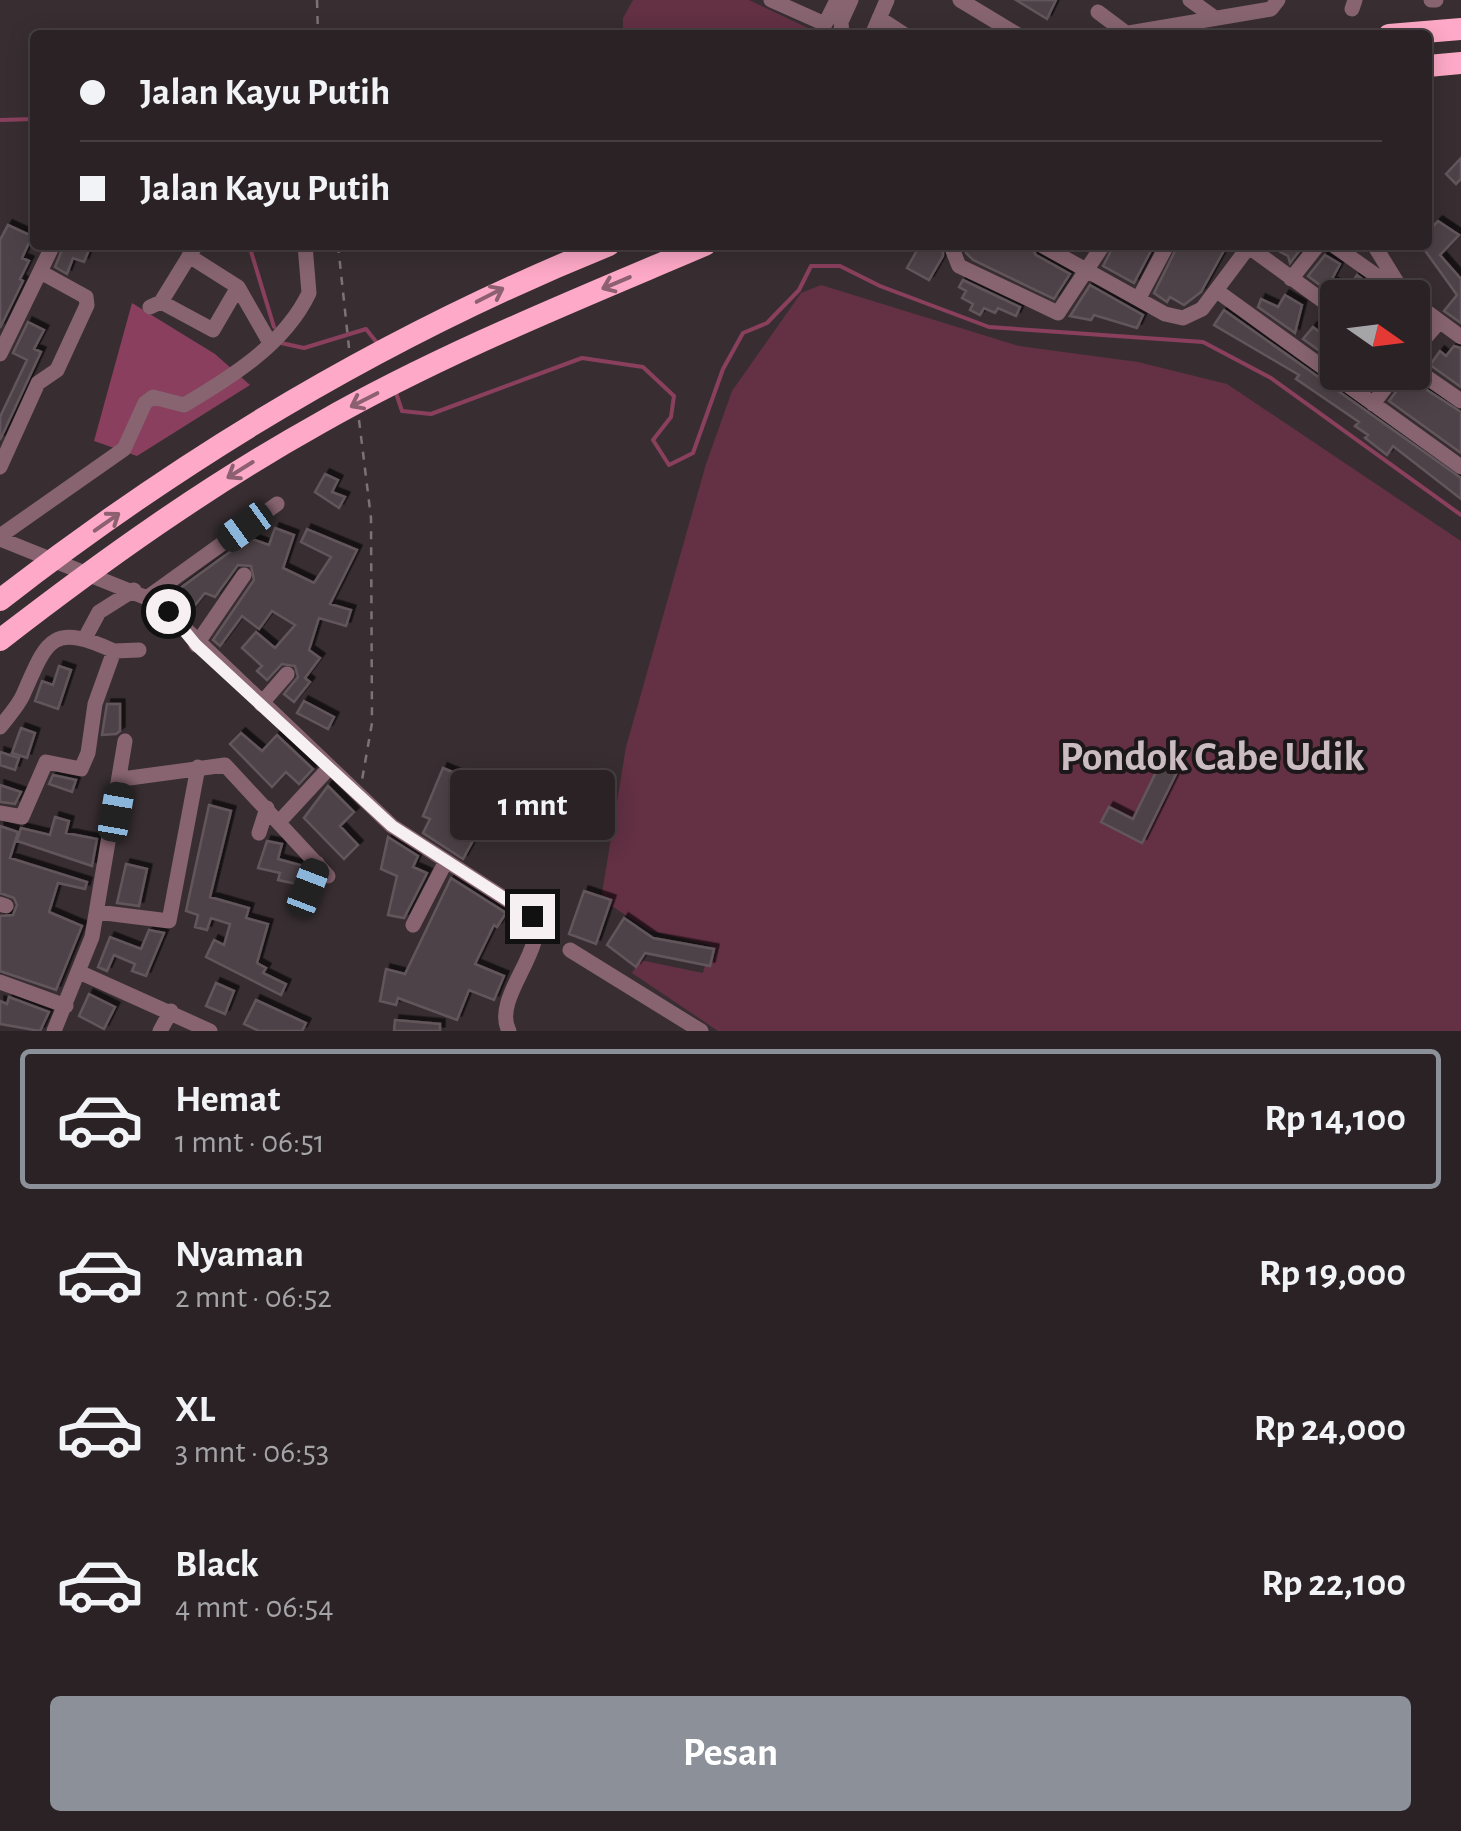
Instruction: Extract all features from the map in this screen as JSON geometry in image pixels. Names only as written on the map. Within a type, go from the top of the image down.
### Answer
[{"type":"highway","points":[[1432,31],[1461,29]]},
{"type":"highway","points":[[1432,66],[1461,64]]},
{"type":"highway","points":[[0,600],[176,474],[325,383],[512,284],[597,250]]},
{"type":"highway","points":[[0,640],[196,498],[324,420],[523,322],[693,250]]},
{"type":"street","points":[[770,0],[825,24],[837,0]]},
{"type":"street","points":[[842,30],[851,0]]},
{"type":"street","points":[[874,30],[887,0]]},
{"type":"street","points":[[960,0],[1010,30]]},
{"type":"street","points":[[1190,0],[1215,18]]},
{"type":"street","points":[[1145,30],[1271,9],[1278,0]]},
{"type":"street","points":[[1098,12],[1118,30]]},
{"type":"street","points":[[879,18],[897,30]]},
{"type":"street","points":[[0,354],[51,250]]},
{"type":"street","points":[[5,540],[124,449],[145,403],[153,398],[184,405],[224,381],[270,344],[309,293],[305,250]]},
{"type":"street","points":[[952,250],[960,266],[1052,312],[1063,311],[1100,250]]},
{"type":"street","points":[[1050,250],[1183,318],[1194,316],[1246,250]]},
{"type":"street","points":[[1140,296],[1164,250]]},
{"type":"street","points":[[1254,250],[1320,299]]},
{"type":"street","points":[[1292,279],[1314,250]]},
{"type":"street","points":[[1340,250],[1383,280]]},
{"type":"street","points":[[1377,250],[1396,280]]},
{"type":"street","points":[[238,287],[213,330],[156,304],[193,251],[238,287],[270,344]]},
{"type":"street","points":[[2,457],[38,384],[56,370],[87,304],[86,297],[46,275]]},
{"type":"street","points":[[1217,291],[1461,467]]},
{"type":"street","points":[[1430,315],[1461,337]]},
{"type":"street","points":[[1430,332],[1439,322]]},
{"type":"street","points":[[1430,379],[1461,401]]},
{"type":"street","points":[[1373,404],[1384,390]]},
{"type":"street","points":[[85,638],[99,612],[277,504]]},
{"type":"street","points":[[5,540],[136,591],[168,611],[196,645],[392,826],[532,916],[536,924],[505,1010],[509,1031]]},
{"type":"street","points":[[196,645],[244,575]]},
{"type":"street","points":[[0,727],[23,695],[32,666],[46,647],[60,638],[85,638],[114,651],[139,650]]},
{"type":"street","points":[[0,813],[22,817],[46,762],[83,767],[95,704],[114,651]]},
{"type":"street","points":[[260,704],[287,674]]},
{"type":"street","points":[[56,1030],[97,912],[122,779],[124,741]]},
{"type":"street","points":[[122,779],[225,766],[328,876]]},
{"type":"street","points":[[97,912],[169,921],[198,767]]},
{"type":"street","points":[[280,822],[329,768]]},
{"type":"street","points":[[259,833],[266,808]]},
{"type":"street","points":[[308,888],[317,863]]},
{"type":"street","points":[[413,925],[445,863]]},
{"type":"street","points":[[570,950],[701,1031]]},
{"type":"street","points":[[79,972],[210,1031]]},
{"type":"street","points":[[0,982],[66,1006]]},
{"type":"street","points":[[160,1031],[171,1011]]},
{"type":"path","points":[[316,0],[318,30]]},
{"type":"path","points":[[339,250],[351,362]]},
{"type":"path","points":[[358,411],[370,482],[372,722],[359,794]]},
{"type":"shaded area","points":[[633,0],[749,0],[812,30],[623,30],[623,18]]},
{"type":"shaded area","points":[[821,285],[1019,346],[1138,362],[1227,384],[1461,541],[1461,1031],[718,1031],[632,973],[640,960],[703,973],[710,945],[650,931],[601,899],[626,747],[706,464],[732,391],[801,293]]},
{"type":"shaded area","points":[[132,303],[215,354],[250,385],[137,456],[94,441]]},
{"type":"building","points":[[1016,0],[1056,0],[1047,19]]},
{"type":"building","points":[[1461,158],[1461,179],[1456,184],[1446,174]]},
{"type":"building","points":[[1438,221],[1459,235],[1440,255],[1461,279],[1461,323],[1444,311],[1457,295],[1425,250],[1432,250],[1432,227]]},
{"type":"building","points":[[8,225],[30,235],[22,258],[29,261],[20,279],[23,281],[0,328],[0,240]]},
{"type":"building","points":[[62,250],[89,250],[84,262],[73,258],[67,274],[55,267]]},
{"type":"building","points":[[917,250],[943,250],[929,280],[907,268]]},
{"type":"building","points":[[1033,250],[1070,274],[1054,299],[966,253]]},
{"type":"building","points":[[1111,250],[1151,250],[1134,283],[1103,266]]},
{"type":"building","points":[[1176,250],[1224,250],[1201,292],[1184,305],[1170,297],[1167,302],[1154,293]]},
{"type":"building","points":[[1277,250],[1300,250],[1290,263],[1288,256]]},
{"type":"building","points":[[1325,255],[1340,264],[1332,280],[1320,280],[1320,285],[1308,276]]},
{"type":"building","points":[[963,280],[1020,307],[1016,316],[998,308],[995,313],[984,308],[980,315],[970,310],[973,304],[962,298],[966,291],[959,287]]},
{"type":"building","points":[[1090,285],[1143,315],[1137,328],[1094,315],[1091,320],[1070,316]]},
{"type":"building","points":[[1285,295],[1302,305],[1295,333],[1258,307],[1261,299],[1278,307]]},
{"type":"building","points":[[1224,310],[1320,378],[1320,390],[1337,390],[1461,478],[1461,499],[1393,446],[1387,455],[1365,438],[1368,435],[1355,426],[1359,422],[1296,379],[1299,375],[1214,325]]},
{"type":"building","points":[[28,322],[44,330],[34,349],[41,352],[0,440],[0,417],[27,360],[13,353]]},
{"type":"building","points":[[1313,327],[1320,332],[1320,351],[1303,339]]},
{"type":"building","points":[[1454,346],[1461,348],[1461,387],[1430,365],[1440,351],[1446,356]]},
{"type":"building","points":[[1397,390],[1427,390],[1461,412],[1461,453],[1389,401]]},
{"type":"building","points":[[325,474],[338,480],[332,492],[345,497],[339,508],[315,492]]},
{"type":"building","points":[[275,528],[294,535],[283,568],[314,583],[331,557],[301,542],[307,529],[357,550],[330,604],[351,610],[346,626],[319,618],[309,650],[320,658],[305,678],[310,682],[294,702],[284,694],[298,677],[295,666],[282,664],[267,680],[257,671],[262,666],[242,648],[256,632],[275,648],[295,625],[272,611],[259,629],[242,616],[220,646],[213,640],[254,580],[251,566],[238,565],[215,597],[205,593],[187,615],[168,597],[249,538],[269,545]]},
{"type":"building","points":[[59,666],[71,670],[58,709],[35,701],[42,681],[53,685]]},
{"type":"building","points":[[304,701],[334,717],[328,729],[297,713]]},
{"type":"building","points":[[107,704],[120,704],[120,731],[102,735]]},
{"type":"building","points":[[21,728],[35,733],[27,758],[12,753]]},
{"type":"building","points":[[241,733],[262,751],[277,735],[313,769],[299,784],[286,772],[272,787],[230,744]]},
{"type":"building","points":[[0,752],[19,758],[15,770],[0,765]]},
{"type":"building","points":[[1159,766],[1176,774],[1142,843],[1101,822],[1109,807],[1133,819]]},
{"type":"building","points":[[443,768],[481,784],[466,820],[480,828],[463,859],[423,833],[430,819],[423,816]]},
{"type":"building","points":[[53,775],[76,780],[72,792],[49,784]]},
{"type":"building","points":[[0,785],[21,792],[15,804],[0,802]]},
{"type":"building","points":[[328,786],[354,812],[340,826],[358,845],[344,859],[304,818]]},
{"type":"building","points":[[209,805],[231,811],[210,897],[249,908],[246,918],[268,924],[257,963],[266,968],[263,973],[286,984],[281,995],[206,957],[214,940],[224,945],[230,924],[211,918],[207,930],[195,927],[198,915],[186,911]]},
{"type":"building","points":[[55,817],[69,821],[66,833],[97,839],[92,866],[17,841],[21,828],[50,835]]},
{"type":"building","points":[[0,826],[18,832],[10,858],[87,882],[85,889],[58,883],[49,912],[82,926],[56,990],[0,971],[0,916],[13,915],[17,905],[14,898],[0,893]]},
{"type":"building","points":[[388,837],[418,856],[413,867],[427,873],[404,918],[388,915],[397,876],[381,869]]},
{"type":"building","points":[[267,841],[282,844],[278,859],[304,866],[297,884],[278,880],[280,873],[258,868]]},
{"type":"building","points":[[126,864],[147,869],[139,906],[117,903]]},
{"type":"building","points":[[451,878],[506,913],[497,927],[494,925],[475,964],[504,976],[494,1000],[469,990],[457,1020],[398,998],[396,1005],[380,1001],[386,969],[405,974]]},
{"type":"building","points":[[584,891],[611,900],[596,944],[569,934]]},
{"type":"building","points":[[624,918],[653,938],[714,949],[710,966],[645,953],[636,967],[607,945]]},
{"type":"building","points":[[149,930],[164,933],[146,976],[132,971],[135,964],[114,955],[107,971],[98,967],[110,937],[141,949]]},
{"type":"building","points":[[216,983],[234,991],[225,1014],[206,1006]]},
{"type":"building","points":[[89,994],[115,1007],[104,1029],[79,1016]]},
{"type":"building","points":[[9,997],[49,1012],[40,1031],[0,1024],[0,1001],[7,1004]]},
{"type":"building","points":[[256,1000],[306,1023],[302,1031],[259,1031],[244,1024]]},
{"type":"building","points":[[395,1020],[440,1024],[440,1031],[394,1031]]},
{"type":"waterway","points":[[0,120],[30,119]]},
{"type":"waterway","points":[[251,250],[274,327]]},
{"type":"waterway","points":[[395,390],[402,411],[431,414],[582,358],[643,367],[674,396],[671,417],[653,440],[669,465],[693,453],[723,369],[743,333],[767,323],[799,290],[811,266],[840,266],[880,286],[989,327],[1203,342],[1271,378],[1461,515]]},
{"type":"waterway","points":[[281,343],[304,348],[366,329],[378,344]]},
{"type":"district","name":"Pondok Cabe Udik","points":[[1212,757]]},
{"type":"route","points":[[168,611],[196,645],[392,826],[532,916]]}]
